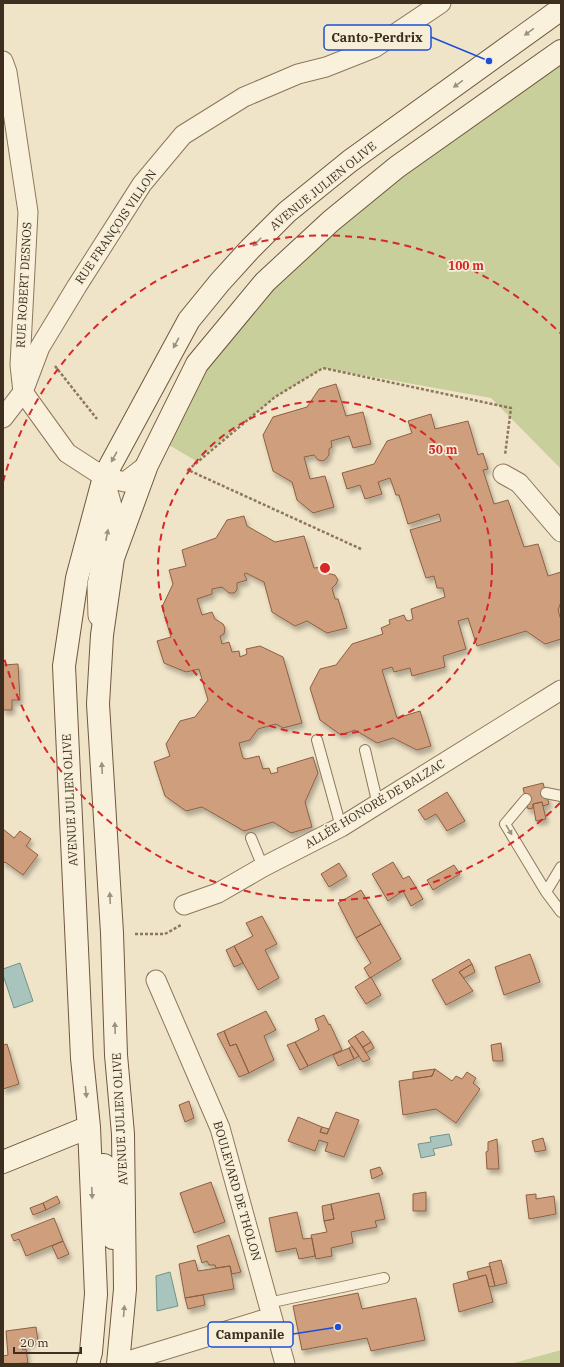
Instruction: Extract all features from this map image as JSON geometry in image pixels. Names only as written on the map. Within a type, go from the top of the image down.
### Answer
[{"type":"main road","name":"AVENUE JULIEN OLIVE","points":[[88,1364],[91,1352],[96,1294],[89,1126],[82,1058],[64,666],[76,578],[104,477],[189,320],[250,248],[287,212],[350,161],[561,9]]},
{"type":"main road","name":"AVENUE JULIEN OLIVE","points":[[118,1364],[126,1290],[123,1134],[116,1055],[112,933],[98,704],[102,634],[113,558],[147,465],[197,364],[265,282],[331,221],[397,166],[561,51]]},
{"type":"main road","name":"AVENUE JULIEN OLIVE","points":[[89,1126],[102,1147],[114,1244],[126,1290]]},
{"type":"main road","points":[[3,1162],[89,1126]]},
{"type":"street","name":"RUE FRANÇOIS VILLON","points":[[3,418],[23,392],[40,347],[77,286],[142,184],[183,135],[244,97],[298,74],[326,67],[374,48],[441,3]]},
{"type":"street","name":"RUE ROBERT DESNOS","points":[[3,61],[7,72],[28,212],[20,365],[23,392],[67,453],[104,477]]},
{"type":"street","name":"AVENUE JULIEN OLIVE","points":[[99,685],[97,585],[112,506],[104,477],[125,482],[147,465]]},
{"type":"street","points":[[503,474],[519,483],[561,532]]},
{"type":"street","name":"ALLÉE HONORÉ DE BALZAC","points":[[184,905],[218,894],[263,868],[341,827],[561,690]]},
{"type":"street","name":"BOULEVARD DE THOLON","points":[[156,980],[220,1128],[285,1364]]},
{"type":"street","points":[[118,1364],[270,1310]]},
{"type":"lane","points":[[317,740],[341,827]]},
{"type":"lane","points":[[365,750],[378,805]]},
{"type":"lane","points":[[546,793],[561,796]]},
{"type":"lane","points":[[526,799],[505,824],[546,892],[561,912]]},
{"type":"lane","points":[[251,838],[263,868]]},
{"type":"lane","points":[[546,892],[561,867]]},
{"type":"lane","points":[[270,1310],[384,1278]]},
{"type":"path","points":[[40,347],[98,419]]},
{"type":"path","points":[[361,549],[188,470],[275,397],[323,368],[511,408],[503,474]]},
{"type":"path","points":[[112,933],[165,934],[183,924]]},
{"type":"green space","points":[[561,65],[561,469],[491,398],[323,368],[275,397],[196,461],[169,445],[203,370],[270,286],[402,172]]},
{"type":"green space","points":[[561,1350],[561,1364],[510,1364]]},
{"type":"water","points":[[20,963],[33,1001],[14,1008],[3,975],[3,969]]},
{"type":"water","points":[[449,1134],[452,1145],[433,1149],[435,1155],[421,1158],[418,1144],[431,1142],[430,1137]]},
{"type":"water","points":[[170,1272],[178,1306],[157,1311],[156,1276]]},
{"type":"building","points":[[336,384],[346,416],[363,412],[371,444],[353,448],[349,436],[331,441],[332,447],[329,449],[329,455],[323,461],[318,460],[314,455],[304,457],[310,479],[325,476],[334,507],[313,513],[297,500],[292,482],[273,471],[263,435],[273,417],[307,407],[319,389]]},
{"type":"building","points":[[431,414],[435,429],[468,421],[478,455],[483,453],[488,469],[483,470],[494,504],[508,500],[524,547],[538,544],[548,576],[561,572],[561,602],[558,610],[561,620],[561,639],[545,644],[526,631],[477,646],[468,618],[458,621],[466,649],[443,656],[445,667],[412,676],[410,668],[394,672],[392,667],[382,670],[397,718],[420,711],[431,746],[417,750],[393,738],[377,743],[355,730],[341,735],[320,720],[310,688],[320,669],[336,665],[352,644],[383,634],[381,628],[390,624],[389,620],[404,615],[406,620],[409,621],[413,619],[411,609],[445,597],[443,588],[437,588],[434,576],[426,578],[410,530],[441,521],[439,514],[408,524],[399,495],[396,495],[390,478],[378,482],[382,494],[365,499],[360,485],[347,489],[342,473],[374,464],[387,441],[412,433],[408,421]]},
{"type":"building","points":[[244,516],[247,526],[275,542],[304,536],[314,568],[324,567],[326,573],[335,575],[338,580],[332,588],[335,599],[338,599],[347,628],[327,633],[307,621],[295,626],[272,612],[264,582],[246,573],[244,574],[247,580],[237,583],[237,590],[234,593],[229,593],[222,587],[212,589],[212,594],[197,599],[202,615],[212,612],[215,619],[223,624],[225,628],[224,634],[220,636],[222,644],[229,642],[232,652],[239,651],[240,657],[247,654],[246,649],[260,646],[283,657],[302,723],[283,728],[276,724],[258,729],[250,740],[239,743],[243,758],[246,759],[259,756],[263,769],[269,768],[271,774],[278,772],[277,768],[313,757],[318,773],[305,802],[312,827],[291,833],[273,822],[244,831],[202,807],[186,811],[165,796],[154,762],[170,756],[166,744],[180,721],[195,717],[208,700],[199,669],[186,672],[164,663],[157,641],[171,637],[162,607],[173,584],[169,570],[186,566],[182,550],[216,538],[227,520]]},
{"type":"building","points":[[18,664],[20,700],[12,700],[12,710],[3,710],[3,665]]},
{"type":"building","points":[[543,783],[549,804],[543,806],[542,802],[533,804],[533,808],[528,809],[523,788]]},
{"type":"building","points":[[447,792],[465,821],[447,831],[436,814],[425,820],[418,810]]},
{"type":"building","points":[[542,802],[546,819],[536,821],[533,804]]},
{"type":"building","points":[[3,829],[14,838],[20,831],[31,839],[26,846],[38,855],[23,875],[5,862],[3,864]]},
{"type":"building","points":[[393,862],[403,879],[409,876],[423,899],[411,906],[403,891],[388,901],[372,874]]},
{"type":"building","points":[[339,863],[347,876],[329,887],[321,874]]},
{"type":"building","points":[[454,865],[460,874],[433,890],[427,880]]},
{"type":"building","points":[[361,890],[381,924],[356,938],[338,903]]},
{"type":"building","points":[[262,916],[277,944],[265,950],[279,978],[258,990],[234,946],[253,936],[246,923]]},
{"type":"building","points":[[381,924],[401,959],[370,978],[364,968],[371,963],[356,938]]},
{"type":"building","points":[[234,946],[243,963],[234,967],[226,950]]},
{"type":"building","points":[[530,954],[540,982],[504,995],[495,967]]},
{"type":"building","points":[[469,959],[472,964],[459,972],[473,991],[446,1005],[432,980]]},
{"type":"building","points":[[472,964],[475,972],[464,978],[459,972]]},
{"type":"building","points":[[371,977],[381,995],[366,1004],[355,987]]},
{"type":"building","points":[[266,1011],[276,1030],[264,1036],[274,1060],[249,1073],[236,1044],[230,1046],[224,1031]]},
{"type":"building","points":[[324,1015],[329,1025],[330,1024],[342,1050],[308,1066],[295,1042],[319,1030],[315,1019]]},
{"type":"building","points":[[224,1031],[230,1046],[236,1044],[249,1073],[239,1077],[217,1034]]},
{"type":"building","points":[[363,1031],[371,1042],[363,1047],[355,1036]]},
{"type":"building","points":[[355,1036],[370,1059],[363,1062],[348,1041]]},
{"type":"building","points":[[295,1042],[308,1066],[300,1070],[287,1045]]},
{"type":"building","points":[[371,1042],[374,1048],[366,1053],[363,1047]]},
{"type":"building","points":[[501,1043],[503,1061],[493,1061],[491,1045]]},
{"type":"building","points":[[7,1044],[19,1084],[3,1089],[3,1045]]},
{"type":"building","points":[[352,1046],[359,1056],[354,1059],[349,1048]]},
{"type":"building","points":[[349,1048],[354,1059],[338,1066],[333,1055]]},
{"type":"building","points":[[435,1069],[452,1081],[456,1076],[462,1079],[467,1072],[476,1078],[473,1083],[480,1089],[456,1123],[436,1109],[403,1115],[399,1081],[432,1076]]},
{"type":"building","points":[[435,1069],[432,1076],[413,1079],[413,1072]]},
{"type":"building","points":[[189,1101],[194,1118],[185,1122],[179,1105]]},
{"type":"building","points":[[336,1112],[359,1120],[344,1157],[325,1151],[328,1143],[319,1140],[315,1151],[288,1141],[298,1117],[322,1127],[320,1132],[327,1134]]},
{"type":"building","points":[[322,1127],[329,1129],[327,1134],[320,1132]]},
{"type":"building","points":[[543,1138],[546,1150],[535,1152],[532,1141]]},
{"type":"building","points":[[497,1139],[499,1169],[487,1169],[486,1152],[488,1151],[488,1142]]},
{"type":"building","points":[[380,1167],[383,1174],[372,1179],[370,1170]]},
{"type":"building","points":[[211,1182],[225,1222],[194,1233],[180,1193]]},
{"type":"building","points":[[426,1192],[426,1211],[413,1211],[413,1194]]},
{"type":"building","points":[[379,1193],[385,1219],[375,1221],[377,1227],[351,1232],[353,1243],[331,1248],[332,1256],[316,1259],[311,1235],[327,1232],[324,1221],[334,1219],[331,1204]]},
{"type":"building","points":[[536,1194],[536,1199],[554,1196],[556,1214],[529,1219],[526,1195]]},
{"type":"building","points":[[57,1196],[60,1203],[46,1210],[43,1203]]},
{"type":"building","points":[[43,1203],[46,1210],[33,1215],[30,1208]]},
{"type":"building","points":[[331,1204],[334,1219],[324,1221],[322,1206]]},
{"type":"building","points":[[297,1212],[303,1239],[312,1238],[315,1256],[299,1259],[296,1248],[276,1252],[269,1218]]},
{"type":"building","points":[[54,1218],[63,1241],[26,1256],[19,1239],[14,1241],[11,1235]]},
{"type":"building","points":[[229,1235],[241,1272],[232,1274],[230,1266],[216,1268],[215,1265],[209,1265],[207,1261],[202,1263],[197,1246]]},
{"type":"building","points":[[63,1241],[69,1254],[58,1259],[52,1246]]},
{"type":"building","points":[[195,1260],[198,1271],[230,1266],[234,1289],[185,1298],[179,1264]]},
{"type":"building","points":[[501,1260],[507,1283],[495,1286],[489,1263]]},
{"type":"building","points":[[490,1266],[495,1286],[489,1287],[486,1275],[469,1279],[467,1272]]},
{"type":"building","points":[[486,1275],[493,1302],[459,1312],[453,1284]]},
{"type":"building","points":[[358,1293],[362,1309],[416,1298],[425,1340],[371,1351],[367,1338],[302,1350],[293,1306]]},
{"type":"building","points":[[203,1295],[205,1305],[188,1309],[185,1298]]},
{"type":"building","points":[[36,1327],[38,1341],[21,1344],[22,1349],[26,1349],[28,1363],[3,1364],[3,1356],[8,1355],[6,1331]]},
{"type":"building","points":[[26,1343],[26,1349],[22,1349],[21,1344]]},
{"type":"place","name":"Canto-Perdrix","points":[[489,61]]},
{"type":"place","name":"Campanile","points":[[338,1327]]}]
